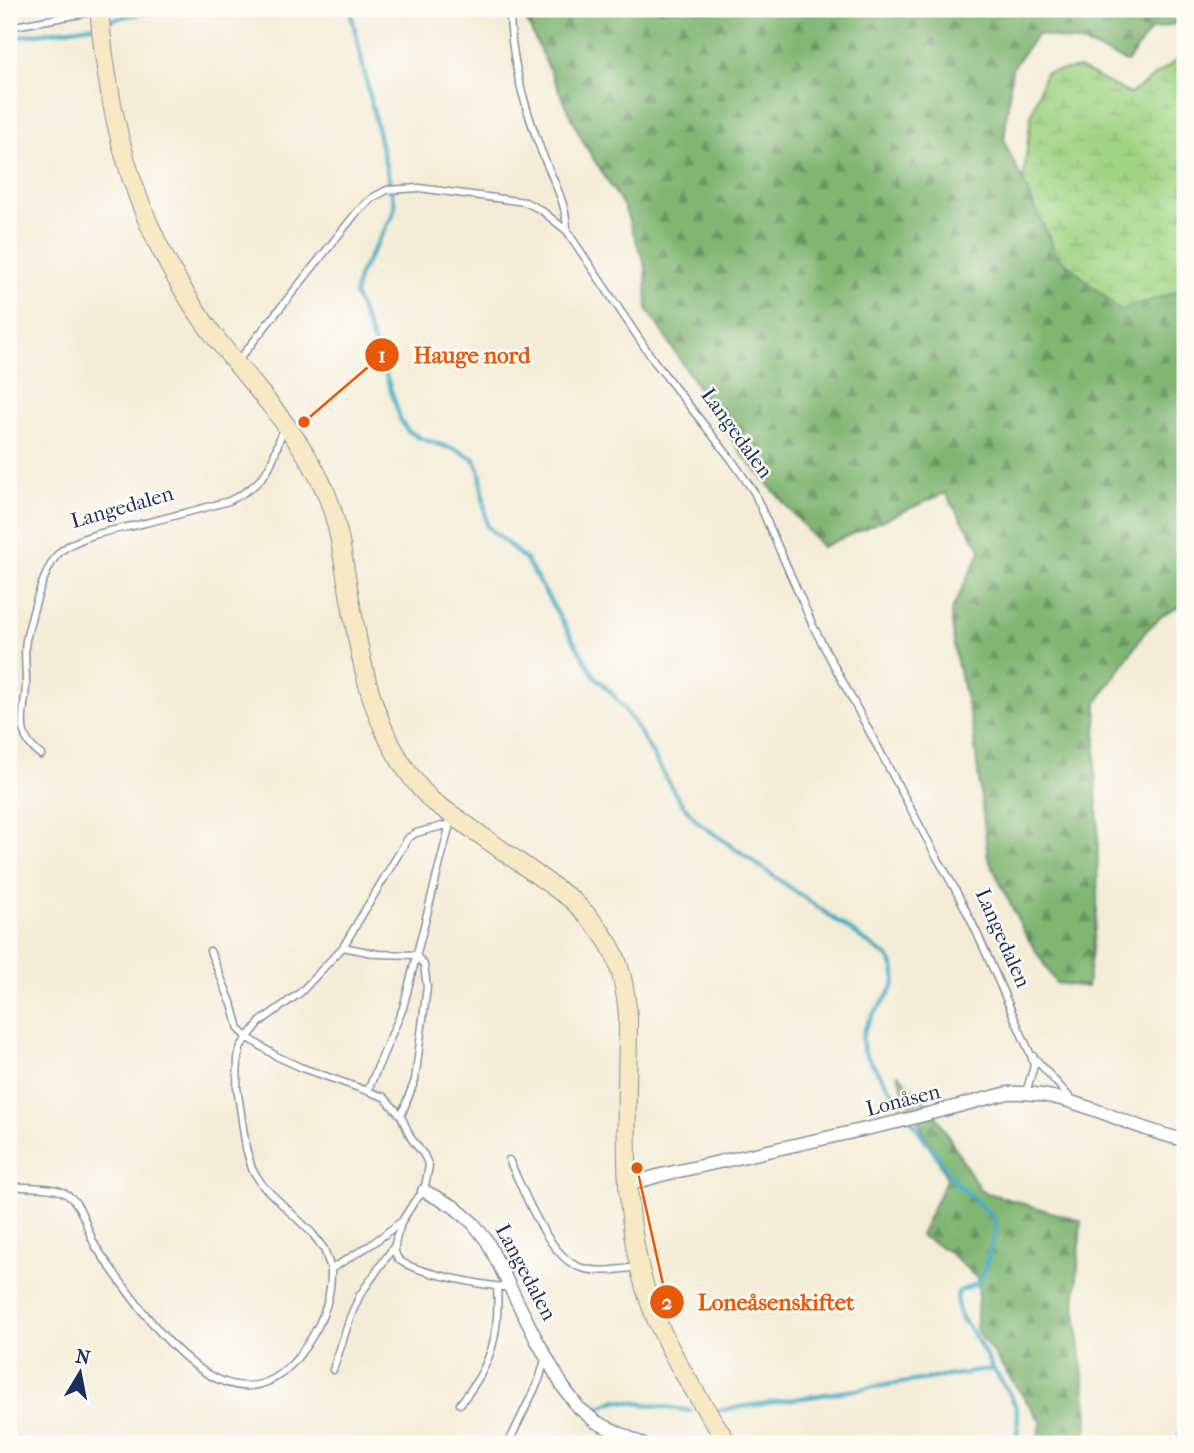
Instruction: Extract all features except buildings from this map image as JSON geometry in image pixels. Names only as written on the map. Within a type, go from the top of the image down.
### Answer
[{"type":"main road","points":[[99,10],[109,97],[121,149],[137,199],[170,270],[208,328],[285,423],[322,485],[334,516],[369,687],[388,742],[414,783],[452,821],[546,879],[571,898],[591,918],[615,951],[624,983],[628,1016],[627,1185],[645,1290],[675,1360],[727,1444]]},
{"type":"street","name":"Lonåsen","points":[[627,1185],[897,1122],[982,1099],[1026,1092],[1074,1102],[1153,1133],[1185,1140]]},
{"type":"street","name":"Langedalen","points":[[424,1191],[453,1206],[473,1223],[499,1261],[504,1287],[563,1387],[586,1415],[642,1444]]},
{"type":"lane","points":[[510,9],[513,56],[521,89],[540,147],[564,205],[567,232]]},
{"type":"lane","points":[[9,27],[99,10]]},
{"type":"lane","name":"Langedalen","points":[[236,363],[357,212],[372,198],[387,190],[419,188],[525,202],[541,210],[567,232],[654,361],[732,459],[754,492],[814,628],[980,937],[1031,1055],[1074,1102]]},
{"type":"lane","name":"Langedalen","points":[[41,755],[29,747],[25,737],[22,713],[26,686],[26,641],[46,570],[53,559],[72,544],[94,536],[229,501],[249,491],[268,471],[285,423]]},
{"type":"lane","points":[[9,1186],[50,1188],[68,1193],[77,1203],[90,1239],[98,1250],[171,1345],[195,1367],[246,1387],[260,1385],[287,1370],[306,1346],[329,1303],[331,1269],[324,1250],[312,1233],[264,1186],[252,1169],[246,1148],[237,1087],[238,1058],[247,1037],[260,1022],[318,976],[343,947],[408,838],[416,832],[452,821]]},
{"type":"lane","points":[[368,1090],[400,1018],[452,821]]},
{"type":"lane","points":[[343,947],[378,954],[416,955],[424,965],[426,987],[418,1066],[401,1116]]},
{"type":"lane","points":[[210,951],[239,1029],[247,1037],[288,1062],[384,1097],[401,1116],[429,1166],[424,1191],[402,1220],[372,1244],[331,1269]]},
{"type":"lane","points":[[1026,1092],[1034,1066],[1031,1055]]},
{"type":"lane","name":"Langedalen","points":[[509,1160],[554,1246],[569,1263],[588,1270],[640,1267]]},
{"type":"lane","points":[[402,1220],[395,1245],[395,1255],[401,1263],[432,1274],[504,1287],[488,1363],[481,1377],[460,1404]]},
{"type":"lane","points":[[333,1370],[360,1295],[395,1245]]},
{"type":"lane","points":[[508,1444],[539,1380],[546,1356]]},
{"type":"lane","points":[[1181,1444],[1185,1419]]},
{"type":"green space","points":[[521,9],[1185,9],[1185,21],[1151,30],[1127,62],[1085,44],[1037,34],[1012,69],[1004,141],[1057,255],[1180,291],[1185,280],[1185,604],[1163,615],[1146,631],[1097,702],[1097,911],[1087,987],[1056,983],[1024,932],[988,858],[973,729],[955,653],[951,612],[981,550],[945,493],[822,547],[740,452],[647,309],[646,268],[624,207],[584,144]]},
{"type":"green space","points":[[1185,54],[1185,279],[1180,291],[1120,310],[1057,255],[1023,182],[1031,116],[1045,73],[1079,68],[1130,94]]},
{"type":"green space","points":[[897,1073],[931,1107],[981,1191],[1081,1221],[1075,1305],[1088,1417],[1085,1444],[1037,1444],[1041,1422],[976,1329],[979,1280],[949,1252],[920,1235],[947,1178],[906,1097]]},
{"type":"waterway","points":[[108,21],[171,9]]},
{"type":"waterway","points":[[350,9],[395,206],[392,217],[358,277],[355,295],[401,421],[408,431],[420,438],[462,452],[475,460],[480,472],[487,526],[526,560],[595,677],[631,718],[685,808],[699,823],[888,957],[895,979],[887,997],[867,1024],[863,1037],[864,1052],[955,1182],[991,1215],[996,1225],[984,1271],[978,1283],[958,1292],[957,1300],[961,1317],[993,1369]]},
{"type":"waterway","points":[[9,38],[92,26]]},
{"type":"waterway","points":[[715,1411],[993,1369],[1015,1404],[1018,1421],[1015,1444]]},
{"type":"waterway","points":[[596,1409],[617,1400],[691,1411]]},
{"type":"place","name":"Hauge nord","points":[[304,422]]},
{"type":"place","name":"Loneåsenskiftet","points":[[637,1168]]}]
